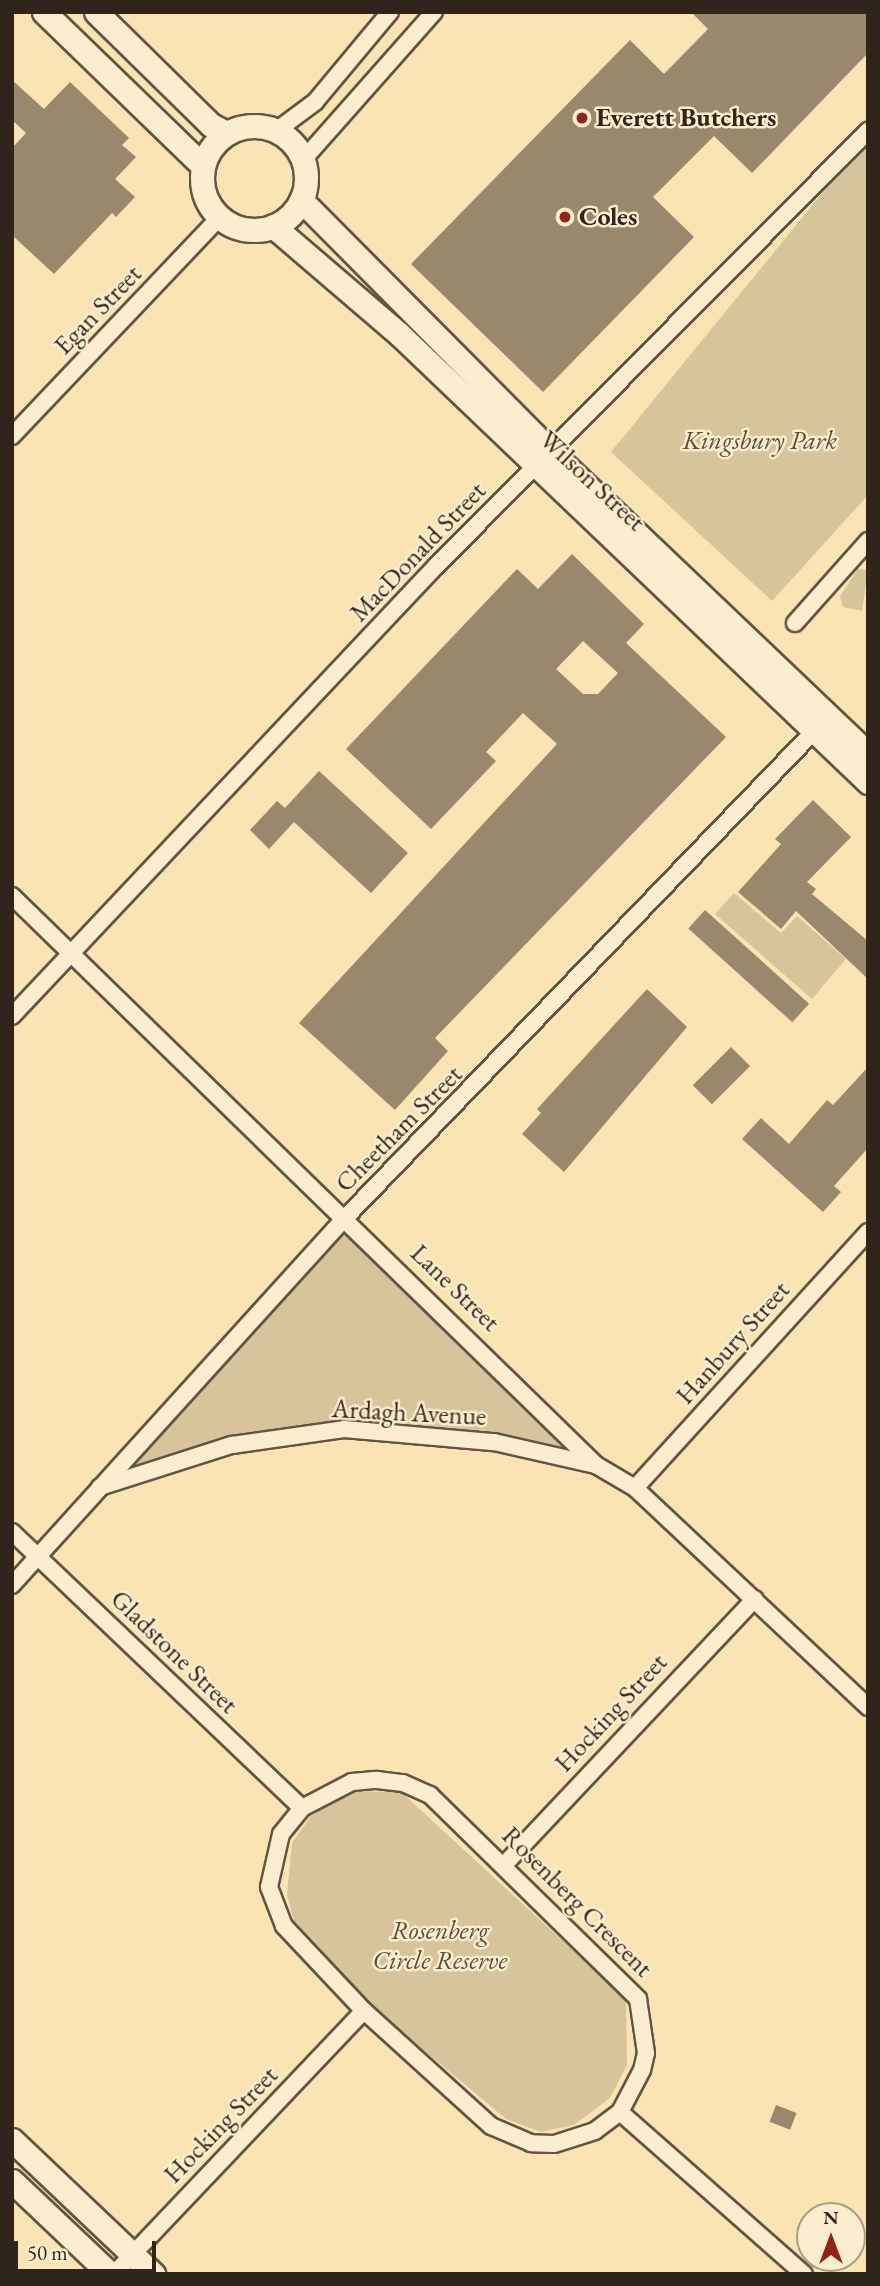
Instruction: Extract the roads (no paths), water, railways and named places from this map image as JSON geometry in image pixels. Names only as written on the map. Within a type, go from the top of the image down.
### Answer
[{"type":"street","points":[[44,12],[203,166]]},
{"type":"street","points":[[96,12],[227,134]]},
{"type":"street","points":[[276,131],[314,102],[390,12]]},
{"type":"street","points":[[303,160],[276,131],[243,127],[227,134],[203,166],[205,194],[220,217],[245,229],[273,226],[301,200],[303,160],[434,12]]},
{"type":"street","name":"MacDonald Street","points":[[12,1016],[543,460],[868,131]]},
{"type":"street","name":"Wilson Street","points":[[301,200],[543,460]]},
{"type":"street","name":"Egan Street","points":[[12,436],[220,217]]},
{"type":"street","name":"Wilson Street","points":[[273,226],[543,460],[822,723],[868,782]]},
{"type":"street","points":[[795,623],[868,541]]},
{"type":"street","name":"Wilson Street","points":[[822,723],[868,754]]},
{"type":"street","name":"Cheetham Street","points":[[12,1584],[40,1557],[98,1488],[346,1217],[822,723]]},
{"type":"street","name":"Lane Street","points":[[12,896],[346,1217],[596,1465],[635,1488],[868,1707]]},
{"type":"street","name":"Hanbury Street","points":[[635,1488],[868,1232]]},
{"type":"street","name":"Ardagh Avenue","points":[[98,1488],[232,1445],[344,1429],[494,1442],[596,1465]]},
{"type":"street","name":"Gladstone Street","points":[[12,1532],[302,1808]]},
{"type":"street","name":"Hocking Street","points":[[505,1864],[755,1599]]},
{"type":"street","name":"Rosenberg Crescent","points":[[352,1782],[403,1783],[430,1795],[505,1864],[638,1999],[646,2053],[620,2112],[594,2131],[554,2144],[510,2136],[491,2126],[364,2011],[284,1926],[273,1906],[273,1857],[281,1834],[302,1808],[352,1782]]},
{"type":"street","name":"Hocking Street","points":[[112,2274],[364,2011]]},
{"type":"street","points":[[620,2112],[804,2274]]},
{"type":"street","points":[[13,2142],[153,2274]]},
{"type":"street","points":[[12,2181],[112,2274]]},
{"type":"place","name":"Everett Butchers","points":[[582,118]]},
{"type":"place","name":"Coles","points":[[565,217]]},
{"type":"park label","name":"Kingsbury Park","points":[[760,441]]},
{"type":"park label","name":"Rosenberg Circle Reserve","points":[[440,1946]]}]
